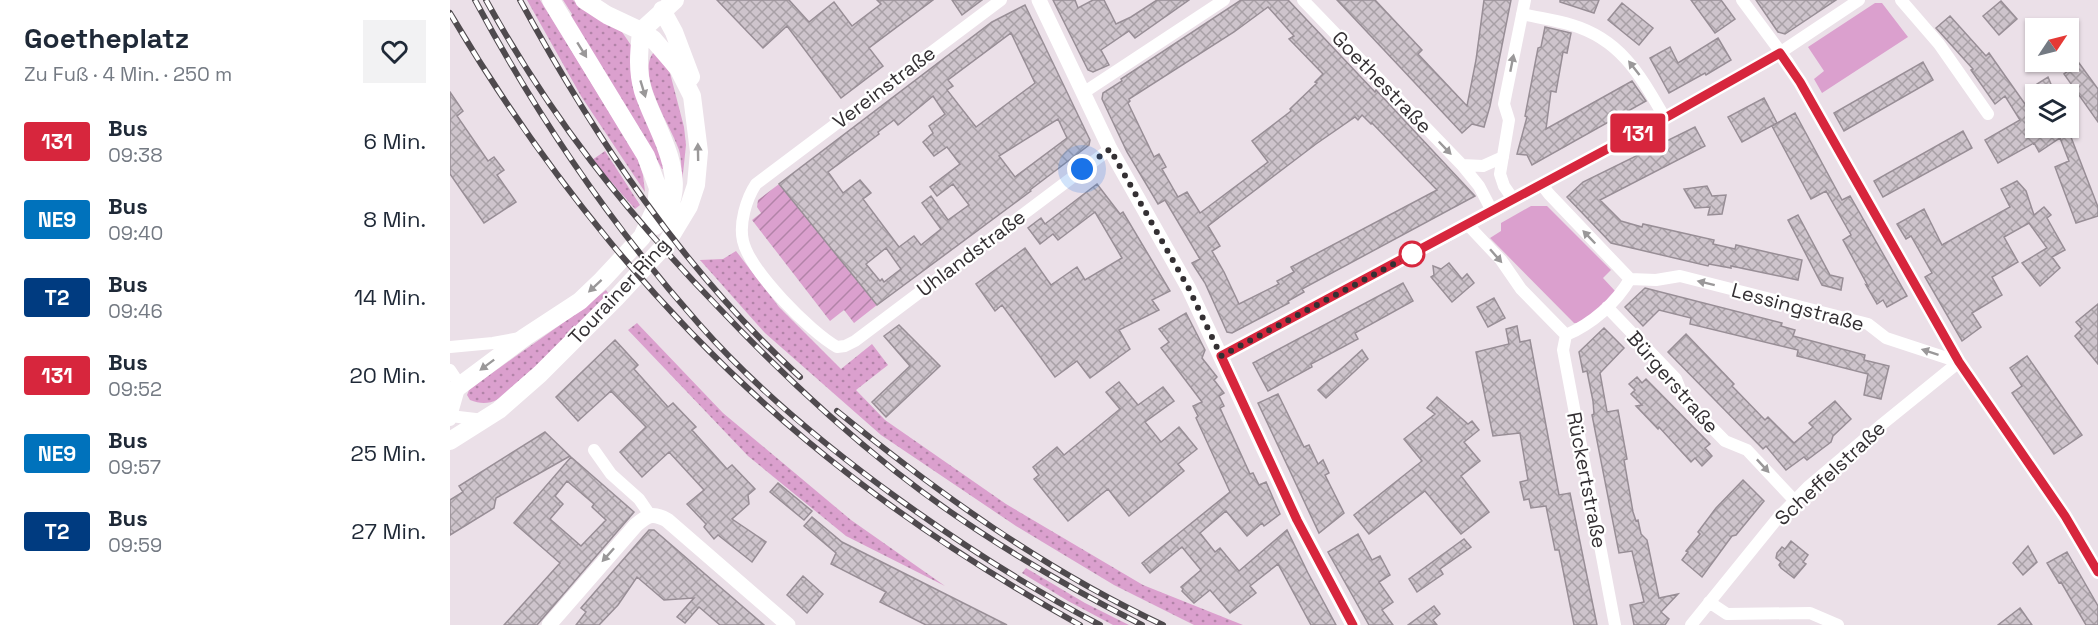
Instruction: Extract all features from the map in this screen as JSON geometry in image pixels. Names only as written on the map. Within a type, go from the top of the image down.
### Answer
[{"type":"main road","name":"Tourainer Ring","points":[[455,389],[525,337],[580,301],[642,237],[656,207],[658,188],[646,156],[551,0]]},
{"type":"main road","name":"Tourainer Ring","points":[[450,441],[485,420],[540,374],[616,298],[666,244],[689,206],[696,185],[699,152],[692,96],[678,68],[653,39],[584,0]]},
{"type":"main road","points":[[642,237],[659,222],[670,205],[673,188],[672,166],[667,146],[643,93],[638,61],[641,31],[663,4]]},
{"type":"main road","points":[[663,4],[692,80],[692,96]]},
{"type":"street","name":"Vereinstraße","points":[[829,342],[786,303],[747,253],[743,242],[744,219],[750,195],[756,184],[1001,0]]},
{"type":"street","points":[[1039,0],[1110,149],[1189,289],[1297,520],[1353,625]]},
{"type":"street","points":[[1083,93],[1224,0]]},
{"type":"street","name":"Goethestraße","points":[[1303,0],[1462,165],[1479,186],[1492,211]]},
{"type":"street","points":[[1513,200],[1500,174],[1509,120],[1504,104],[1525,0]]},
{"type":"street","points":[[1742,0],[1800,82],[1959,362],[2065,516],[2098,572]]},
{"type":"street","points":[[1221,356],[1665,118],[1780,53],[1859,0]]},
{"type":"street","points":[[1901,0],[1908,11],[1939,44],[1988,114]]},
{"type":"street","points":[[1522,14],[1571,24],[1588,30],[1604,40],[1622,54],[1639,73],[1665,118]]},
{"type":"street","name":"Uhlandstraße","points":[[829,342],[837,347],[855,341],[1110,149]]},
{"type":"street","points":[[1462,165],[1483,166],[1503,157]]},
{"type":"street","points":[[1468,225],[1501,260],[1521,289],[1566,335],[1583,328],[1622,293],[1630,279],[1542,185]]},
{"type":"street","name":"Lessingstraße","points":[[1630,279],[1656,280],[1680,276],[1868,324],[1886,338],[1959,362]]},
{"type":"street","name":"Bürgerstraße","points":[[1607,307],[1676,378],[1684,399],[1692,408],[1725,441],[1747,450],[1795,501]]},
{"type":"street","name":"Rückertstraße","points":[[1566,335],[1563,350],[1616,625]]},
{"type":"street","points":[[450,346],[493,343],[525,337]]},
{"type":"street","name":"Scheffelstraße","points":[[1691,625],[1777,519],[1795,501],[1880,426],[1959,362]]},
{"type":"street","points":[[450,370],[455,389],[450,417],[485,420]]},
{"type":"street","points":[[594,450],[611,474],[639,499],[650,515]]},
{"type":"street","points":[[549,625],[636,525],[650,515],[657,515],[667,520],[788,625]]},
{"type":"street","points":[[1709,602],[1727,614],[1810,613],[1838,625]]},
{"type":"shaded area","points":[[527,0],[540,0],[637,157],[643,175],[645,192],[581,96]]},
{"type":"shaded area","points":[[563,0],[573,0],[584,10],[622,32],[635,51],[667,168],[662,169],[570,17],[572,14]]},
{"type":"shaded area","points":[[1875,3],[1882,3],[1908,37],[1822,93],[1814,79],[1824,71],[1808,47]]},
{"type":"shaded area","points":[[654,52],[670,73],[684,127],[686,145],[682,183],[679,150],[651,86],[649,62]]},
{"type":"shaded area","points":[[605,151],[640,205],[635,209],[592,160]]},
{"type":"shaded area","points":[[779,184],[877,305],[854,323],[844,310],[830,321],[752,220],[761,213],[757,207],[758,200]]},
{"type":"shaded area","points":[[1531,206],[1547,206],[1611,270],[1603,278],[1616,292],[1583,323],[1574,323],[1490,238],[1501,231],[1501,223]]},
{"type":"shaded area","points":[[736,251],[779,307],[841,369],[872,344],[888,365],[856,390],[885,420],[1006,504],[1143,585],[1243,625],[1194,625],[1114,585],[1016,526],[881,435],[765,333],[700,260],[723,259]]},
{"type":"shaded area","points":[[606,290],[610,296],[512,390],[492,402],[482,403],[470,400],[467,395],[469,390]]},
{"type":"shaded area","points":[[637,323],[723,413],[851,520],[945,586],[846,536],[748,456],[628,330]]},
{"type":"shaded area","points":[[1026,568],[1085,603],[1129,625],[1113,625],[1068,601],[1022,573]]},
{"type":"building","points":[[717,0],[789,0],[809,22],[834,2],[852,26],[881,4],[877,0],[933,0],[869,48],[883,66],[841,98],[787,26],[763,48]]},
{"type":"building","points":[[952,0],[982,0],[962,15]]},
{"type":"building","points":[[1053,0],[1075,0],[1078,8],[1093,0],[1104,0],[1116,24],[1157,0],[1189,0],[1135,38],[1129,31],[1101,50],[1109,65],[1093,72],[1088,70]]},
{"type":"building","points":[[1241,0],[1288,0],[1475,196],[1302,289],[1304,292],[1288,301],[1289,303],[1232,333],[1227,332],[1205,283],[1192,263],[1200,259],[1165,200],[1158,204],[1127,152],[1102,99],[1103,93],[1122,81],[1121,79]],"holes":[[[1268,7],[1294,36],[1289,39],[1323,74],[1315,82],[1317,83],[1290,109],[1291,111],[1252,141],[1268,162],[1200,213],[1187,192],[1178,197],[1162,169],[1166,167],[1159,154],[1154,157],[1128,103],[1129,99],[1234,32]],[[1362,115],[1437,190],[1291,267],[1294,272],[1277,281],[1279,284],[1239,304],[1212,251],[1220,246],[1208,226],[1316,144],[1355,117],[1358,120]]]},
{"type":"building","points":[[1337,0],[1375,0],[1422,50],[1418,54],[1467,106],[1484,0],[1511,0],[1484,127],[1472,124],[1462,133]]},
{"type":"building","points":[[1560,0],[1599,0],[1594,13],[1560,2]]},
{"type":"building","points":[[1691,0],[1721,0],[1735,19],[1715,33]]},
{"type":"building","points":[[1756,0],[1836,0],[1785,34],[1778,32]]},
{"type":"building","points":[[2001,1],[2017,19],[1999,35],[1983,16]]},
{"type":"building","points":[[1622,3],[1653,28],[1639,45],[1608,20]]},
{"type":"building","points":[[1025,5],[1090,140],[1089,145],[877,305],[779,184],[992,22]],"holes":[[[1011,33],[1035,83],[976,127],[947,90],[953,86],[948,80]],[[933,96],[945,114],[929,126],[933,133],[923,142],[934,156],[947,147],[960,164],[930,187],[937,196],[953,184],[969,205],[948,220],[931,196],[922,203],[941,229],[921,245],[914,236],[899,247],[863,199],[871,193],[860,180],[843,193],[828,172],[894,120],[898,125]],[[1058,119],[1067,138],[1015,177],[999,156]],[[886,248],[901,269],[884,282],[882,279],[880,281],[866,264]]]},
{"type":"building","points":[[1950,16],[1986,56],[1989,53],[2025,104],[2025,138],[2060,138],[2039,152],[2034,143],[1998,163],[1985,140],[2020,120],[2005,96],[1995,104],[1971,70],[1973,69],[1936,28]]},
{"type":"building","points":[[1545,27],[1571,33],[1567,53],[1563,52],[1556,92],[1551,91],[1546,129],[1632,81],[1646,101],[1532,165],[1527,155],[1517,154],[1527,117],[1525,116],[1538,48],[1541,47]]},
{"type":"building","points":[[1718,38],[1731,60],[1669,93],[1650,58],[1670,47],[1678,63]]},
{"type":"building","points":[[1923,62],[1933,80],[1844,131],[1834,113]]},
{"type":"building","points":[[2079,63],[2098,89],[2098,122],[2079,95],[2079,84],[2071,84],[2064,74],[2079,72]]},
{"type":"building","points":[[2048,77],[2051,84],[2037,84]]},
{"type":"building","points":[[450,92],[463,111],[457,116],[488,161],[494,157],[504,170],[497,175],[516,202],[484,223],[450,174]]},
{"type":"building","points":[[1764,98],[1777,123],[1742,142],[1728,117]]},
{"type":"building","points":[[1795,113],[1842,200],[1850,196],[1907,296],[1887,307],[1883,300],[1877,304],[1866,285],[1868,286],[1843,240],[1851,235],[1826,191],[1811,199],[1772,126]]},
{"type":"building","points":[[1695,127],[1705,146],[1600,200],[1621,221],[1714,240],[1713,244],[1735,249],[1736,245],[1802,260],[1798,280],[1731,266],[1731,268],[1709,264],[1708,266],[1611,243],[1567,197],[1583,182]]},
{"type":"building","points":[[1963,131],[1972,148],[1883,197],[1874,181]]},
{"type":"building","points":[[2060,138],[2071,138],[2098,207],[2098,216],[2076,223],[2055,167],[2069,161]]},
{"type":"building","points":[[2017,181],[2026,191],[2034,215],[2044,207],[2051,215],[2047,218],[2065,250],[2052,257],[2060,268],[2040,286],[2022,263],[2047,248],[2029,223],[2004,237],[2018,262],[1992,277],[2002,295],[1972,313],[1981,327],[1962,341],[1925,277],[1932,273],[1911,236],[1906,239],[1897,224],[1924,209],[1942,245],[2010,207],[2001,189]]},
{"type":"building","points":[[1097,184],[1120,214],[1123,212],[1170,291],[1152,300],[1159,310],[1119,330],[1130,349],[1090,378],[1077,361],[1055,377],[1002,305],[995,311],[976,284],[1025,248],[1051,285],[1077,267],[1085,280],[1122,258],[1095,212],[1058,240],[1053,234],[1040,244],[1028,228],[1041,218],[1045,224]]},
{"type":"building","points":[[1707,186],[1712,196],[1726,195],[1722,214],[1708,215],[1710,207],[1695,208],[1684,189]]},
{"type":"building","points":[[1798,215],[1830,275],[1843,278],[1841,290],[1822,285],[1788,220]]},
{"type":"building","points":[[1449,263],[1462,279],[1467,274],[1474,283],[1452,302],[1431,277],[1434,275],[1433,266],[1441,269]]},
{"type":"building","points":[[1403,283],[1413,301],[1355,333],[1358,339],[1311,364],[1312,367],[1268,391],[1253,363]]},
{"type":"building","points":[[1645,288],[1782,323],[1781,326],[1795,330],[1793,336],[1865,355],[1864,360],[1889,366],[1881,399],[1864,395],[1868,374],[1797,356],[1798,350],[1690,324],[1691,318],[1659,310],[1643,326],[1625,307]]},
{"type":"building","points":[[1494,298],[1505,318],[1488,327],[1477,307]]},
{"type":"building","points":[[2098,304],[2098,364],[2075,336],[2082,329],[2076,322]]},
{"type":"building","points":[[1186,313],[1205,350],[1202,358],[1217,377],[1214,380],[1224,393],[1219,396],[1224,406],[1220,408],[1250,474],[1253,473],[1259,485],[1266,482],[1280,514],[1264,526],[1262,523],[1247,536],[1226,511],[1200,533],[1215,552],[1220,548],[1239,571],[1287,530],[1336,625],[1311,625],[1278,564],[1250,586],[1256,593],[1230,613],[1210,590],[1194,603],[1182,591],[1181,587],[1201,570],[1182,547],[1150,573],[1142,563],[1230,492],[1196,418],[1198,416],[1193,406],[1202,402],[1161,348],[1169,342],[1159,329]]},
{"type":"building","points":[[899,325],[940,366],[886,417],[872,402],[910,366],[884,336]]},
{"type":"building","points":[[1517,326],[1520,342],[1530,340],[1559,495],[1570,493],[1597,625],[1574,625],[1559,550],[1555,550],[1546,506],[1531,508],[1529,499],[1524,500],[1520,482],[1528,480],[1520,433],[1493,436],[1476,352],[1509,344],[1506,329]]},
{"type":"building","points":[[1604,328],[1624,348],[1600,373],[1607,412],[1618,410],[1633,512],[1636,521],[1638,520],[1641,534],[1647,540],[1659,598],[1678,594],[1661,612],[1669,619],[1665,625],[1634,625],[1630,605],[1644,602],[1632,551],[1619,553],[1592,415],[1594,414],[1593,401],[1587,371],[1583,372],[1579,352]]},
{"type":"building","points":[[1686,334],[1765,420],[1768,417],[1794,443],[1813,427],[1809,423],[1835,401],[1851,419],[1833,436],[1831,442],[1807,460],[1804,457],[1786,470],[1766,446],[1763,449],[1668,352]]},
{"type":"building","points":[[615,340],[638,365],[634,369],[668,407],[673,403],[696,427],[692,430],[727,469],[732,465],[755,489],[748,495],[749,504],[732,519],[766,542],[752,562],[718,535],[714,539],[704,527],[706,524],[687,504],[704,490],[669,452],[642,477],[620,452],[646,427],[611,391],[578,421],[556,397]]},
{"type":"building","points":[[1362,350],[1368,359],[1326,398],[1318,390]]},
{"type":"building","points":[[2027,356],[2082,435],[2054,454],[2012,393],[2022,386],[2010,368]]},
{"type":"building","points":[[1637,377],[1642,383],[1646,379],[1710,444],[1705,448],[1712,456],[1702,466],[1695,458],[1691,462],[1636,406],[1642,405],[1631,394],[1635,390],[1629,384]]},
{"type":"building","points":[[1119,382],[1138,405],[1163,387],[1174,401],[1145,422],[1161,442],[1179,427],[1197,449],[1178,464],[1184,471],[1129,516],[1108,489],[1068,521],[1034,479],[1039,475],[1033,467],[1057,447],[1064,455],[1120,409],[1106,392]]},
{"type":"building","points":[[1278,394],[1304,447],[1309,445],[1318,464],[1323,460],[1329,473],[1325,475],[1344,513],[1319,533],[1258,403]]},
{"type":"building","points":[[1437,397],[1468,424],[1472,421],[1479,430],[1464,442],[1480,461],[1461,476],[1489,512],[1461,534],[1425,491],[1369,534],[1354,515],[1422,461],[1404,439],[1435,414],[1427,408]]},
{"type":"building","points":[[545,432],[570,456],[496,498],[494,508],[450,535],[450,500],[463,492],[459,486]]},
{"type":"building","points":[[571,457],[634,512],[537,625],[504,625],[560,563],[514,523]],"holes":[[[567,481],[594,504],[592,507],[606,520],[581,546],[550,519],[563,504],[555,496]]]},
{"type":"building","points":[[1743,480],[1764,501],[1736,535],[1732,536],[1702,577],[1682,560],[1688,552],[1686,551],[1700,534],[1698,532],[1716,508]]},
{"type":"building","points":[[778,483],[812,511],[804,520],[770,492]]},
{"type":"building","points":[[812,517],[842,542],[1007,625],[926,625],[880,602],[886,592],[831,564],[836,553],[804,526]]},
{"type":"building","points":[[649,530],[654,530],[764,625],[720,625],[699,607],[685,623],[677,617],[694,598],[664,600],[637,577],[618,605],[599,625],[576,625],[586,612],[581,608]]},
{"type":"building","points":[[1358,534],[1372,560],[1380,556],[1390,575],[1379,582],[1393,602],[1382,610],[1393,625],[1369,625],[1328,552]]},
{"type":"building","points":[[1464,539],[1471,547],[1440,569],[1443,574],[1417,592],[1409,579]]},
{"type":"building","points":[[1791,541],[1808,555],[1803,562],[1806,564],[1794,578],[1781,568],[1779,565],[1781,562],[1776,558],[1782,547],[1785,549]]},
{"type":"building","points":[[2028,546],[2037,562],[2023,575],[2013,563]]},
{"type":"building","points":[[2067,552],[2098,606],[2098,625],[2086,625],[2047,563]]},
{"type":"building","points":[[803,576],[823,594],[807,613],[787,595]]},
{"type":"building","points":[[1434,606],[1440,614],[1433,620],[1437,625],[1408,625]]},
{"type":"building","points":[[2020,608],[2032,625],[1998,625]]},
{"type":"railway","points":[[475,0],[550,128],[606,209],[667,287],[722,349],[795,418],[900,500],[998,566],[1100,625]]},
{"type":"railway","points":[[486,0],[564,124],[621,199],[685,272],[782,372],[826,413],[924,493],[1046,573],[1142,625]]},
{"type":"railway","points":[[520,0],[579,102],[644,200],[717,292],[757,336],[800,377]]},
{"type":"railway","points":[[450,13],[486,72],[567,187],[610,242],[704,346],[806,440],[871,491],[938,539],[1080,625]]},
{"type":"railway","points":[[837,411],[953,500],[1035,555],[1076,580],[1163,625]]},
{"type":"bus line","name":"131","points":[[1353,625],[1297,520],[1221,356],[1468,225],[1780,53],[1800,82],[1959,362],[2048,490],[2098,572]]},
{"type":"route","points":[[1082,169],[1110,149],[1189,289],[1221,356],[1420,250],[1412,254]]}]
